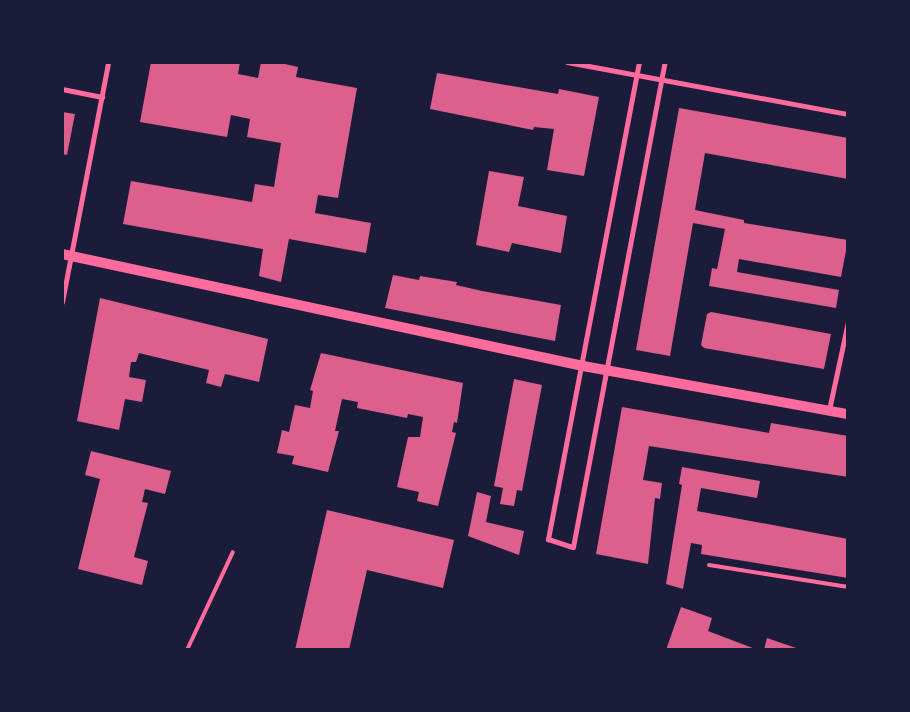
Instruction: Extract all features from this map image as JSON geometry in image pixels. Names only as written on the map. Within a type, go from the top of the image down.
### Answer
[{"type":"main road","points":[[67,255],[583,366],[848,414]]},
{"type":"street","points":[[62,302],[67,255],[108,62]]},
{"type":"street","points":[[567,62],[848,114]]},
{"type":"street","points":[[639,62],[583,366],[548,539],[573,547],[665,62]]},
{"type":"street","points":[[62,89],[102,97]]},
{"type":"street","points":[[829,410],[848,322]]},
{"type":"lane","points":[[188,650],[233,552]]},
{"type":"lane","points":[[710,565],[848,587]]},
{"type":"building","points":[[151,62],[240,62],[238,74],[258,78],[261,62],[276,62],[298,67],[296,77],[357,88],[338,198],[318,195],[315,213],[371,223],[366,253],[289,239],[281,282],[259,276],[263,249],[123,224],[131,181],[252,202],[255,184],[274,187],[281,143],[247,137],[250,119],[231,115],[227,137],[140,122]]},
{"type":"building","points":[[437,73],[558,94],[559,89],[599,97],[584,176],[547,170],[554,129],[534,127],[533,130],[430,109]]},
{"type":"building","points":[[679,108],[848,138],[848,179],[705,153],[695,210],[744,220],[744,223],[848,240],[841,277],[739,259],[737,272],[839,290],[836,308],[709,286],[712,268],[717,269],[725,229],[693,223],[670,356],[636,350]]},
{"type":"building","points":[[62,112],[75,114],[67,155],[62,154]]},
{"type":"building","points":[[489,171],[524,177],[518,206],[567,216],[561,253],[512,243],[509,252],[476,245]]},
{"type":"building","points":[[393,275],[419,280],[420,276],[457,282],[456,285],[482,291],[561,305],[555,341],[385,308]]},
{"type":"building","points":[[100,298],[268,339],[259,382],[225,374],[221,387],[206,383],[209,370],[139,353],[136,362],[131,362],[129,377],[146,380],[142,402],[125,399],[119,430],[77,421]]},
{"type":"building","points":[[711,312],[831,334],[824,369],[704,348],[701,345],[707,314]]},
{"type":"building","points":[[321,353],[463,383],[457,423],[454,422],[452,432],[456,433],[438,506],[417,501],[419,492],[397,487],[408,437],[420,437],[423,417],[408,414],[407,418],[357,408],[358,402],[342,399],[335,431],[339,431],[328,472],[292,464],[294,456],[277,453],[282,430],[289,432],[295,405],[310,408],[313,391],[310,390]]},
{"type":"building","points":[[514,379],[542,385],[522,491],[517,490],[514,506],[500,504],[503,488],[494,486]]},
{"type":"building","points":[[622,407],[769,433],[771,423],[848,436],[848,477],[649,446],[643,480],[662,483],[660,499],[655,498],[648,564],[596,554]]},
{"type":"building","points":[[91,451],[171,471],[165,494],[145,489],[142,502],[148,503],[134,557],[148,561],[142,585],[78,569],[100,479],[85,475]]},
{"type":"building","points":[[682,467],[760,481],[757,498],[701,488],[697,511],[848,539],[848,578],[701,554],[702,545],[691,543],[683,589],[666,584],[682,485],[679,484]]},
{"type":"building","points":[[477,492],[491,496],[486,522],[524,531],[519,555],[468,536]]},
{"type":"building","points":[[327,510],[454,540],[443,588],[367,570],[349,650],[295,650]]},
{"type":"building","points":[[681,607],[712,618],[708,631],[758,650],[666,650]]},
{"type":"building","points":[[767,638],[799,649],[799,650],[764,650]]}]
